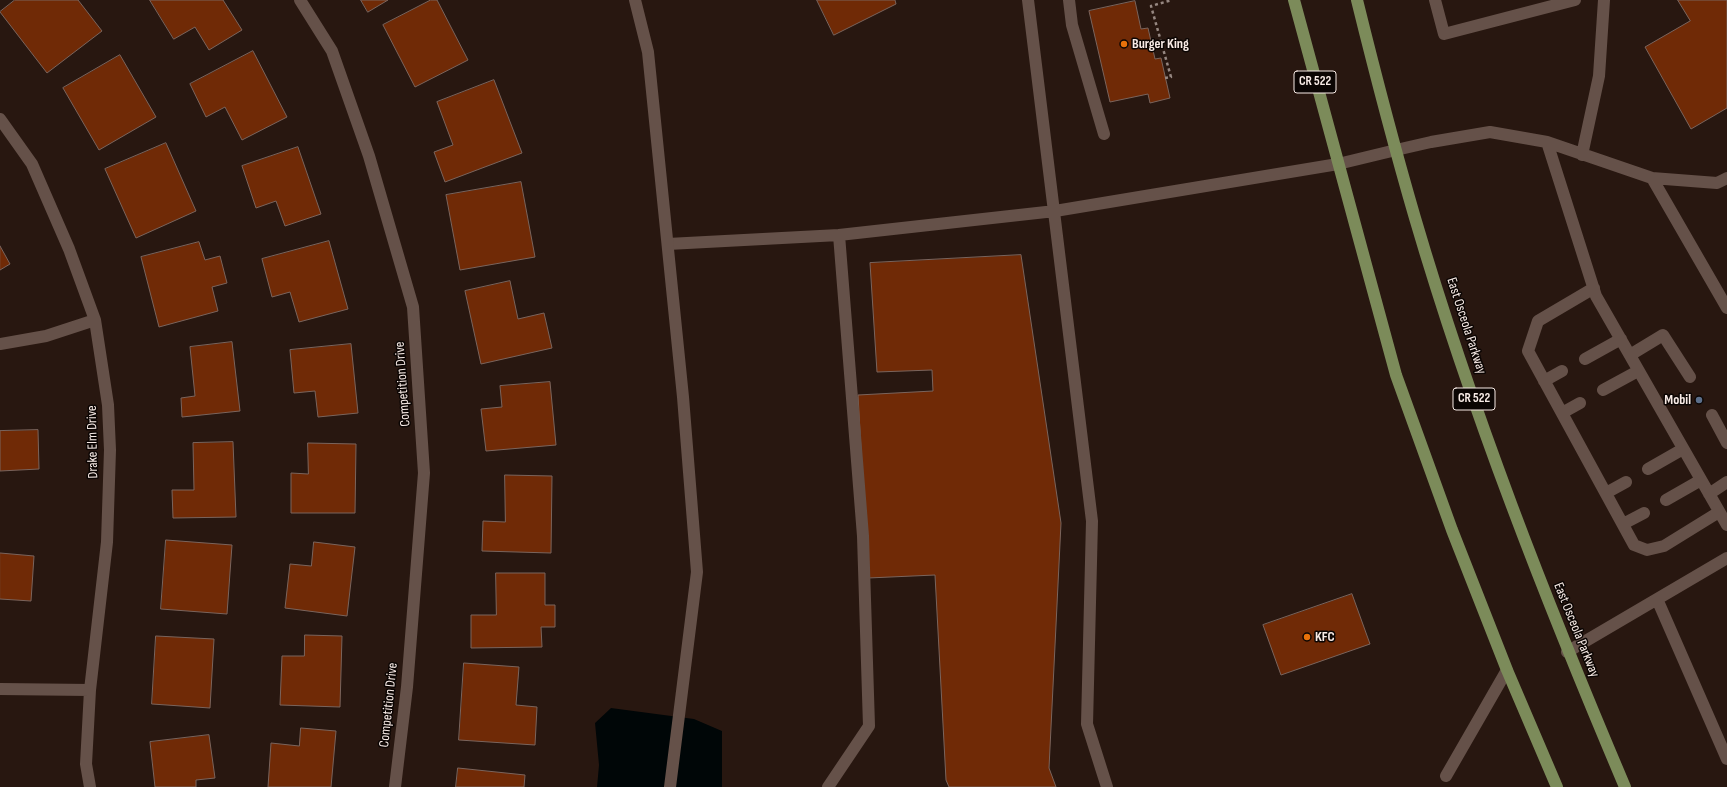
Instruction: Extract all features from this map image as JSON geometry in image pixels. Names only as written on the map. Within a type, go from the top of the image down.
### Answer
[{"type":"main road","name":"CR 522","points":[[1294,0],[1396,375],[1439,496],[1507,670],[1557,787]]},
{"type":"main road","name":"East Osceola Parkway","points":[[1357,0],[1415,220],[1459,355],[1510,503],[1567,652],[1625,787]]},
{"type":"street","name":"Competition Drive","points":[[300,0],[332,51],[369,156],[413,307],[424,473],[407,687],[395,787]]},
{"type":"street","points":[[636,0],[648,52],[683,397],[697,572],[670,787]]},
{"type":"street","points":[[1028,0],[1092,521],[1087,724],[1107,787]]},
{"type":"street","points":[[1069,0],[1072,25],[1104,134]]},
{"type":"street","points":[[1435,0],[1444,34],[1574,0]]},
{"type":"street","points":[[1582,155],[1599,76],[1604,0]]},
{"type":"street","name":"Drake Elm Drive","points":[[0,119],[32,164],[69,249],[95,320],[108,405],[110,450],[107,542],[90,690],[86,764],[90,787]]},
{"type":"street","points":[[668,244],[839,235],[1055,211],[1338,164],[1431,142],[1490,132],[1547,142],[1652,178],[1717,183],[1727,178]]},
{"type":"street","points":[[1547,142],[1596,296],[1727,525]]},
{"type":"street","points":[[1652,178],[1727,308]]},
{"type":"street","points":[[828,787],[869,726],[863,536],[839,235]]},
{"type":"street","points":[[1594,288],[1538,321],[1528,351],[1634,545],[1647,550],[1664,546],[1720,512]]},
{"type":"street","points":[[0,344],[46,336],[95,320]]},
{"type":"street","points":[[1630,355],[1663,335],[1690,377]]},
{"type":"street","points":[[1585,359],[1620,339]]},
{"type":"street","points":[[1544,381],[1562,371]]},
{"type":"street","points":[[1603,390],[1638,371]]},
{"type":"street","points":[[1562,413],[1580,403]]},
{"type":"street","points":[[1712,415],[1727,443]]},
{"type":"street","points":[[1648,469],[1684,449]]},
{"type":"street","points":[[1666,500],[1701,480]]},
{"type":"street","points":[[1606,493],[1626,482]]},
{"type":"street","points":[[1709,494],[1727,482]]},
{"type":"street","points":[[1623,524],[1644,513]]},
{"type":"street","points":[[1567,652],[1727,558]]},
{"type":"street","points":[[1657,599],[1727,759]]},
{"type":"street","points":[[1446,776],[1507,670]]},
{"type":"street","points":[[0,689],[90,690]]},
{"type":"path","points":[[1165,78],[1171,77],[1152,6],[1172,0]]},
{"type":"shaded area","points":[[611,708],[694,719],[722,731],[722,787],[597,787],[599,765],[595,723]]},
{"type":"building","points":[[15,0],[78,0],[102,31],[47,73],[0,12]]},
{"type":"building","points":[[150,0],[223,0],[242,30],[209,50],[195,27],[174,39]]},
{"type":"building","points":[[361,0],[388,0],[368,12]]},
{"type":"building","points":[[431,0],[437,0],[468,60],[415,87],[383,25]]},
{"type":"building","points":[[817,0],[895,0],[896,4],[834,35]]},
{"type":"building","points":[[1678,0],[1727,0],[1727,108],[1691,129],[1645,47],[1690,21]]},
{"type":"building","name":"Burger King","points":[[1135,1],[1141,29],[1148,28],[1155,59],[1161,58],[1170,98],[1150,103],[1148,94],[1110,102],[1089,11]]},
{"type":"building","points":[[253,51],[287,117],[242,140],[225,107],[206,117],[190,84]]},
{"type":"building","points":[[120,55],[156,117],[99,150],[63,88]]},
{"type":"building","points":[[494,80],[522,153],[445,182],[434,152],[453,145],[437,102]]},
{"type":"building","points":[[166,143],[196,211],[136,238],[105,169]]},
{"type":"building","points":[[298,147],[321,214],[285,226],[276,201],[256,208],[242,166]]},
{"type":"building","points":[[521,182],[535,257],[460,270],[446,195]]},
{"type":"building","points":[[329,241],[348,309],[299,322],[290,292],[272,297],[262,259]]},
{"type":"building","points":[[199,242],[205,260],[220,256],[227,283],[212,287],[218,311],[159,327],[141,257]]},
{"type":"building","points":[[0,246],[10,264],[0,270]]},
{"type":"building","points":[[1021,255],[1061,523],[1049,768],[1056,787],[949,787],[946,780],[935,575],[868,578],[858,395],[933,391],[932,370],[877,372],[870,263]]},
{"type":"building","points":[[510,281],[518,319],[544,313],[552,348],[481,364],[465,291]]},
{"type":"building","points":[[232,342],[240,411],[182,417],[181,398],[195,396],[190,347]]},
{"type":"building","points":[[351,344],[358,413],[318,417],[315,391],[294,393],[290,350]]},
{"type":"building","points":[[550,382],[556,445],[486,451],[481,409],[502,407],[500,386]]},
{"type":"building","points":[[38,430],[39,469],[0,471],[0,431]]},
{"type":"building","points":[[233,442],[236,517],[173,518],[172,490],[194,490],[193,443]]},
{"type":"building","points":[[308,443],[356,444],[355,513],[291,513],[291,473],[308,474]]},
{"type":"building","points":[[505,475],[552,476],[551,553],[482,551],[483,521],[505,522]]},
{"type":"building","points":[[166,540],[232,545],[227,614],[161,609]]},
{"type":"building","points":[[314,542],[355,547],[347,616],[285,608],[290,564],[311,566]]},
{"type":"building","points":[[0,553],[34,556],[31,601],[0,599]]},
{"type":"building","points":[[496,573],[545,573],[545,605],[555,605],[555,627],[541,627],[542,647],[471,648],[471,615],[496,615]]},
{"type":"building","points":[[1352,594],[1370,644],[1281,675],[1263,625]]},
{"type":"building","points":[[305,635],[342,636],[340,707],[280,705],[282,656],[304,656]]},
{"type":"building","points":[[156,636],[214,639],[210,708],[152,704]]},
{"type":"building","points":[[464,663],[519,667],[516,705],[537,707],[535,745],[459,740]]},
{"type":"building","points":[[301,728],[336,731],[331,787],[268,787],[271,743],[299,746]]},
{"type":"building","points":[[209,735],[215,778],[196,780],[196,787],[155,787],[150,742]]},
{"type":"building","points":[[458,768],[525,775],[524,787],[456,787]]},
{"type":"place","name":"Burger King","points":[[1124,44]]},
{"type":"place","name":"Mobil","points":[[1699,400]]},
{"type":"place","name":"KFC","points":[[1307,637]]}]
